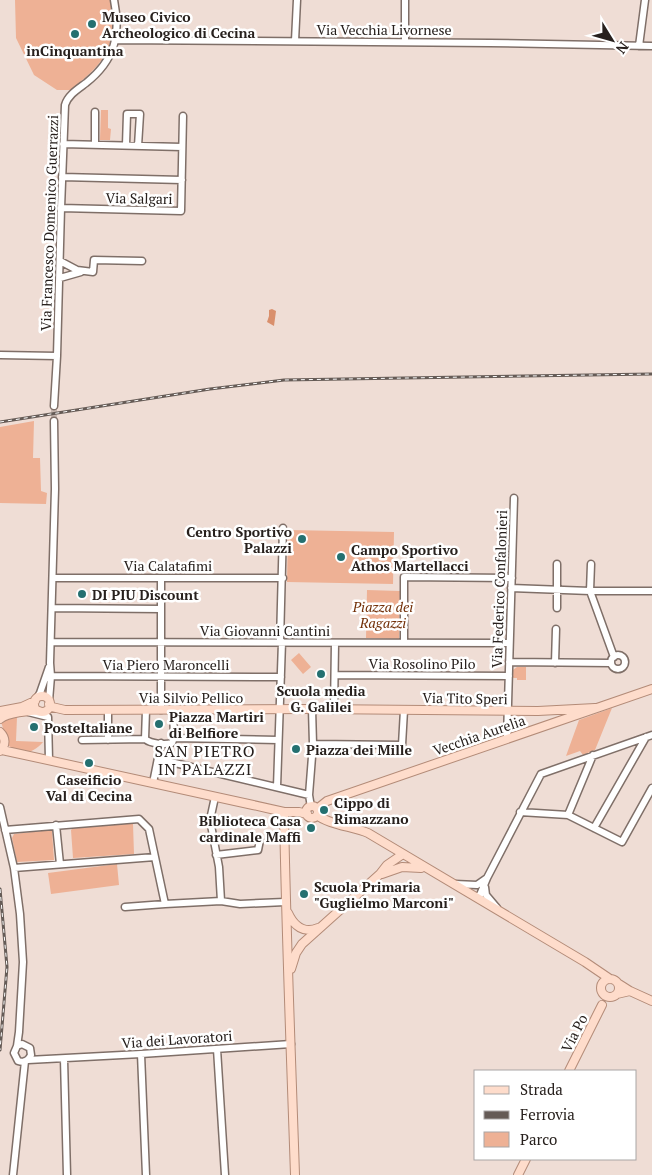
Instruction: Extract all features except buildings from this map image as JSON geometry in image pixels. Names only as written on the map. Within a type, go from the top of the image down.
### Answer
[{"type":"main road","name":"Vecchia Aurelia","points":[[313,811],[327,801],[507,738],[556,724],[595,708],[652,689]]},
{"type":"main road","points":[[0,719],[5,715],[46,710],[49,702],[43,696],[22,707],[1,711]]},
{"type":"main road","points":[[36,699],[34,706],[39,711]]},
{"type":"main road","name":"Via Silvio Pellico","points":[[49,702],[52,707],[65,710],[312,708],[334,710]]},
{"type":"main road","name":"Via Tito Speri","points":[[334,710],[508,712],[595,708]]},
{"type":"main road","points":[[553,710],[559,715],[556,724]]},
{"type":"main road","points":[[0,732],[5,742],[1,750],[284,812],[313,811],[323,820],[359,829],[476,897],[610,979],[615,980],[630,991],[652,1001]]},
{"type":"main road","points":[[284,812],[285,902],[295,1175]]},
{"type":"main road","points":[[394,869],[404,855]]},
{"type":"main road","points":[[289,974],[296,953],[302,944],[380,874],[387,865],[404,855]]},
{"type":"main road","points":[[380,874],[394,869],[415,866],[429,870]]},
{"type":"main road","points":[[285,902],[288,914],[296,926],[308,931],[322,926]]},
{"type":"main road","points":[[593,968],[598,973],[602,989],[607,997],[630,991]]},
{"type":"main road","points":[[602,989],[604,981],[610,979]]},
{"type":"main road","points":[[615,995],[620,989],[619,984]]},
{"type":"main road","name":"Via Po","points":[[602,989],[602,1005]]},
{"type":"main road","name":"Via Po","points":[[570,1070],[602,1005],[615,995]]},
{"type":"main road","points":[[518,1175],[526,1160]]},
{"type":"street","name":"Via Francesco Domenico Guerrazzi","points":[[54,406],[65,110],[67,99],[100,68],[112,50],[116,40],[117,22],[114,0]]},
{"type":"street","points":[[295,41],[297,0]]},
{"type":"street","points":[[405,0],[405,42]]},
{"type":"street","points":[[639,46],[645,0]]},
{"type":"street","name":"Via Vecchia Livornese","points":[[116,40],[652,46]]},
{"type":"street","points":[[95,112],[95,145]]},
{"type":"street","points":[[126,145],[128,114],[140,114],[138,146]]},
{"type":"street","name":"Via Salgari","points":[[61,208],[181,211],[182,116]]},
{"type":"street","points":[[63,144],[182,147]]},
{"type":"street","points":[[62,177],[182,180]]},
{"type":"street","points":[[60,278],[82,272],[93,272],[94,260],[142,261]]},
{"type":"street","points":[[60,261],[82,272]]},
{"type":"street","points":[[0,355],[57,356]]},
{"type":"street","points":[[49,702],[52,676],[50,664],[55,491],[54,421]]},
{"type":"street","name":"Via Federico Confalonieri","points":[[507,738],[514,498]]},
{"type":"street","points":[[277,787],[284,528]]},
{"type":"street","points":[[557,564],[557,608]]},
{"type":"street","points":[[509,662],[612,660],[590,591],[591,564]]},
{"type":"street","points":[[404,642],[404,577],[512,578]]},
{"type":"street","name":"Via Calatafimi","points":[[53,578],[282,578]]},
{"type":"street","points":[[161,710],[162,578]]},
{"type":"street","points":[[511,588],[652,591]]},
{"type":"street","points":[[52,608],[161,609]]},
{"type":"street","points":[[555,662],[556,629]]},
{"type":"street","name":"Via Giovanni Cantini","points":[[51,642],[509,642]]},
{"type":"street","points":[[334,710],[335,643]]},
{"type":"street","points":[[36,699],[50,664]]},
{"type":"street","name":"Via Rosolino Pilo","points":[[335,675],[509,676]]},
{"type":"street","name":"Via Piero Maroncelli","points":[[52,676],[281,677]]},
{"type":"street","points":[[312,708],[313,744],[309,795],[313,811]]},
{"type":"street","points":[[82,740],[145,739],[170,744],[174,738],[173,709]]},
{"type":"street","points":[[108,710],[108,740]]},
{"type":"street","points":[[145,739],[146,710]]},
{"type":"street","points":[[313,744],[402,745],[404,710]]},
{"type":"street","points":[[26,712],[48,717],[49,760]]},
{"type":"street","points":[[594,828],[652,728]]},
{"type":"street","points":[[476,897],[480,895],[484,882],[541,774],[648,736]]},
{"type":"street","points":[[174,738],[278,740]]},
{"type":"street","points":[[153,783],[161,743]]},
{"type":"street","points":[[568,815],[593,755]]},
{"type":"street","points":[[158,760],[309,795]]},
{"type":"street","points":[[520,812],[568,815],[622,842],[652,788]]},
{"type":"street","points":[[214,797],[210,820],[218,866],[221,901]]},
{"type":"street","points":[[0,807],[14,868],[20,914],[23,962],[19,1032],[14,1054],[24,1061]]},
{"type":"street","points":[[5,830],[139,819],[149,829],[165,904]]},
{"type":"street","points":[[56,825],[60,864]]},
{"type":"street","points":[[216,855],[258,850],[260,840]]},
{"type":"street","points":[[14,868],[155,857]]},
{"type":"street","points":[[452,883],[471,886],[484,882]]},
{"type":"street","points":[[484,882],[486,895],[501,912]]},
{"type":"street","points":[[125,907],[221,901],[240,904],[285,902]]},
{"type":"street","points":[[19,1032],[25,1044],[42,1060]]},
{"type":"street","points":[[17,1046],[25,1044]]},
{"type":"street","name":"Via dei Lavoratori","points":[[24,1061],[291,1044]]},
{"type":"street","points":[[13,1175],[24,1061],[31,1055],[31,1050]]},
{"type":"street","points":[[218,1050],[226,1175]]},
{"type":"street","points":[[141,1054],[146,1175]]},
{"type":"street","points":[[64,1059],[67,1175]]},
{"type":"green space","points":[[15,0],[111,0],[111,41],[106,53],[93,70],[71,90],[57,90],[34,75],[16,38]]},
{"type":"green space","points":[[101,110],[108,110],[108,128],[111,129],[110,140],[100,140]]},
{"type":"green space","points":[[34,421],[33,458],[40,458],[41,491],[47,493],[46,504],[0,503],[0,427]]},
{"type":"green space","name":"Campo Sportivo Athos Martellacci","points":[[288,530],[394,532],[393,584],[287,582]]},
{"type":"green space","name":"Piazza dei Ragazzi","points":[[367,590],[400,591],[399,639],[366,638]]},
{"type":"green space","points":[[299,653],[311,667],[303,674],[291,660]]},
{"type":"green space","points":[[517,667],[526,667],[526,680],[513,678],[513,670]]},
{"type":"green space","points":[[612,708],[595,750],[583,755],[580,751],[566,756],[579,720]]},
{"type":"green space","points":[[17,717],[16,741],[43,742],[31,751],[22,752],[9,746],[1,722],[2,720]]},
{"type":"green space","points":[[133,824],[134,854],[73,858],[71,830],[73,828]]},
{"type":"green space","points":[[51,830],[54,860],[17,862],[12,838],[14,834]]},
{"type":"green space","points":[[117,864],[119,885],[51,894],[48,873]]},
{"type":"shaded area","points":[[269,310],[276,311],[274,326],[267,322]]},
{"type":"tunnel","points":[[54,406],[54,421]]},
{"type":"railway","points":[[0,422],[210,389],[284,380],[652,374]]},
{"type":"railway","points":[[0,889],[7,967],[0,1050]]},
{"type":"place","name":"Museo Civico Archeologico di Cecina","points":[[92,24]]},
{"type":"place","name":"inCinquantina","points":[[75,34]]},
{"type":"place","name":"Centro Sportivo Palazzi","points":[[302,539]]},
{"type":"place","name":"Campo Sportivo Athos Martellacci","points":[[341,557]]},
{"type":"place","name":"DI PIU Discount","points":[[82,594]]},
{"type":"place","name":"Scuola media G. Galilei","points":[[321,674]]},
{"type":"place","name":"Piazza Martiri di Belfiore","points":[[159,724]]},
{"type":"place","name":"PosteItaliane","points":[[34,727]]},
{"type":"place","name":"Piazza dei Mille","points":[[296,749]]},
{"type":"place","name":"Caseificio Val di Cecina","points":[[89,763]]},
{"type":"place","name":"Cippo di Rimazzano","points":[[324,810]]},
{"type":"place","name":"Biblioteca Casa cardinale Maffi","points":[[311,828]]},
{"type":"place","name":"Scuola Primaria \"Guglielmo Marconi\"","points":[[304,894]]},
{"type":"district","name":"SAN PIETRO IN PALAZZI","points":[[205,760]]}]
